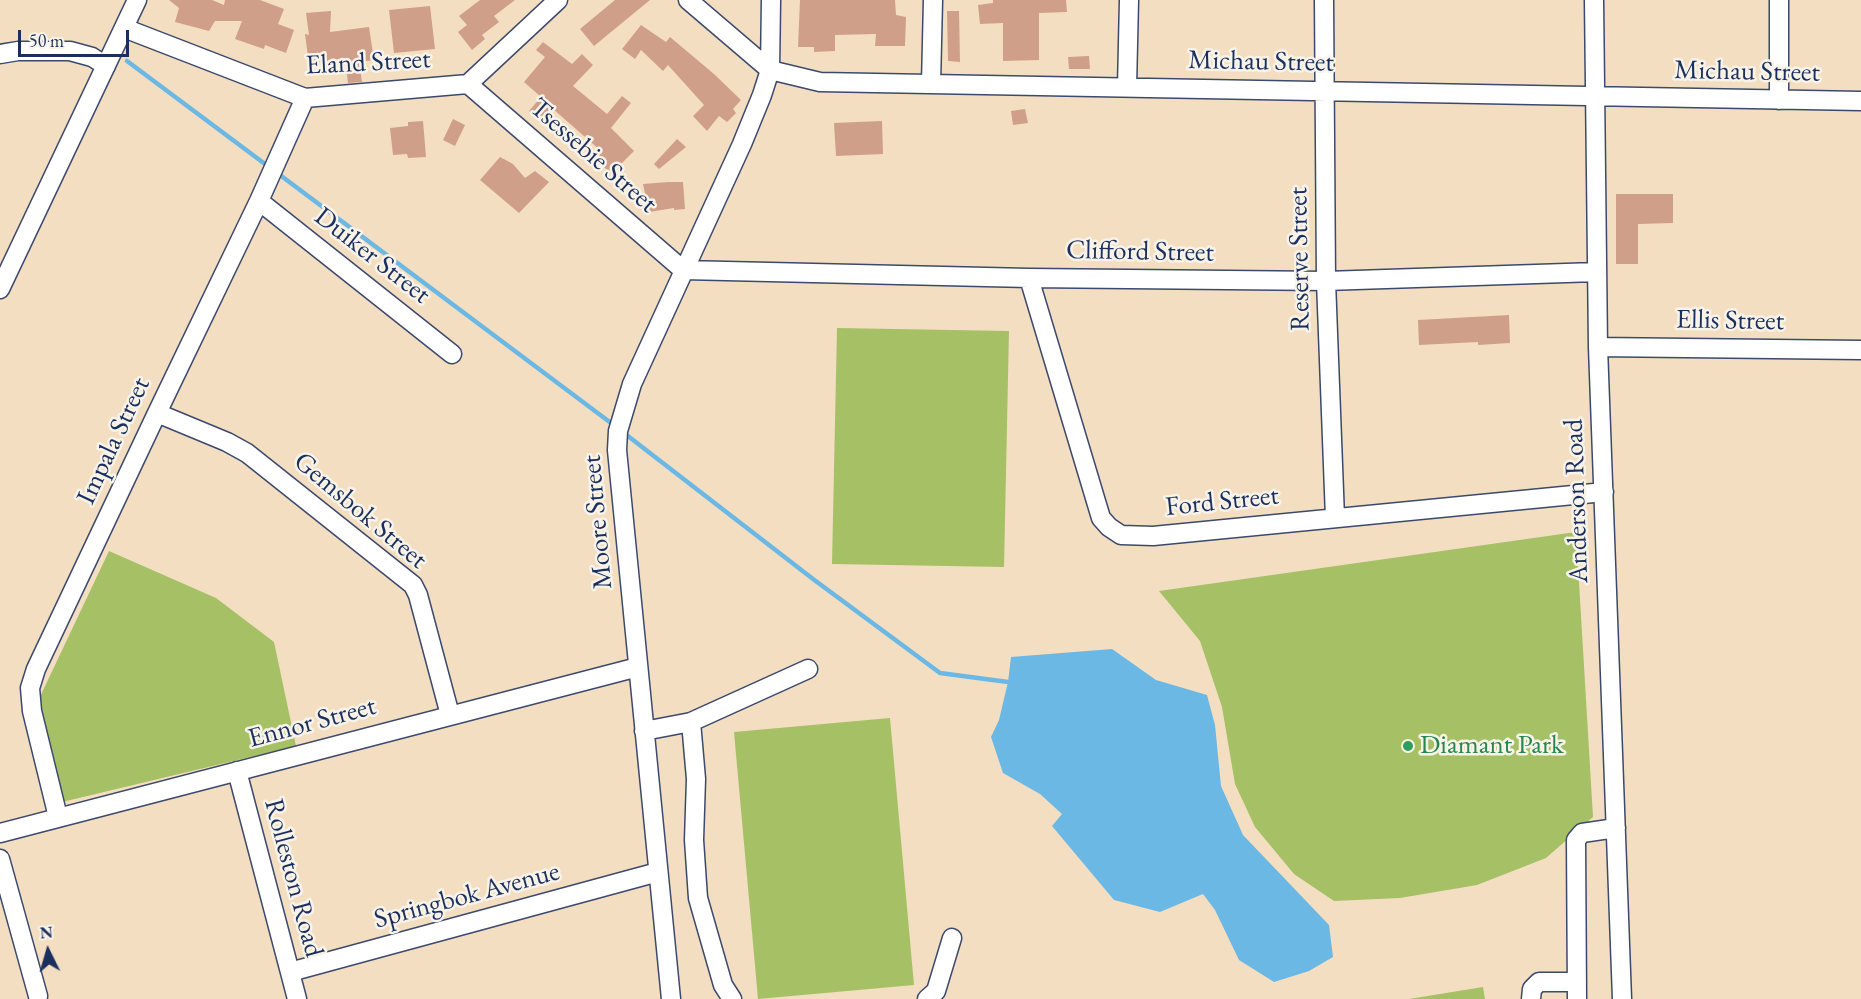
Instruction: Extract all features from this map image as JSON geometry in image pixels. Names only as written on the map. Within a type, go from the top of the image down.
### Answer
[{"type":"street","points":[[0,289],[137,0]]},
{"type":"street","name":"Eland Street","points":[[124,28],[305,98],[468,84],[558,0]]},
{"type":"street","name":"Michau Street","points":[[688,0],[770,70],[820,82],[1861,101]]},
{"type":"street","name":"Moore Street","points":[[671,999],[617,450],[618,431],[632,384],[742,144],[770,70],[771,0]]},
{"type":"street","points":[[931,84],[933,0]]},
{"type":"street","points":[[1127,87],[1129,0]]},
{"type":"street","name":"Reserve Street","points":[[1324,0],[1326,281],[1335,518]]},
{"type":"street","name":"Anderson Road","points":[[1594,0],[1598,346],[1622,999]]},
{"type":"street","points":[[1779,0],[1779,100]]},
{"type":"street","points":[[0,54],[18,51],[70,51],[92,57],[106,66]]},
{"type":"street","name":"Tsessebie Street","points":[[468,84],[683,270]]},
{"type":"street","name":"Impala Street","points":[[58,817],[32,711],[30,688],[36,669],[259,201],[305,98]]},
{"type":"street","name":"Duiker Street","points":[[259,201],[452,354]]},
{"type":"street","name":"Clifford Street","points":[[683,270],[1029,278],[1326,281],[1596,272]]},
{"type":"street","name":"Ford Street","points":[[1029,278],[1101,518],[1121,535],[1153,536],[1604,492]]},
{"type":"street","name":"Ellis Street","points":[[1598,346],[1861,350]]},
{"type":"street","name":"Gemsbok Street","points":[[157,413],[227,442],[247,453],[413,585],[418,595],[450,716]]},
{"type":"street","name":"Ennor Street","points":[[0,833],[638,667]]},
{"type":"street","points":[[644,731],[691,722],[808,669]]},
{"type":"street","points":[[691,722],[696,779],[694,840],[698,898],[723,985],[732,999]]},
{"type":"street","name":"Rolleston Road","points":[[237,771],[297,999]]},
{"type":"street","points":[[1531,999],[1532,989],[1539,982],[1577,991],[1576,840],[1582,833],[1616,828]]},
{"type":"street","points":[[0,859],[38,996]]},
{"type":"street","name":"Springbok Avenue","points":[[290,972],[657,872]]},
{"type":"street","points":[[927,999],[936,991],[952,938]]},
{"type":"green space","points":[[837,328],[1009,331],[1004,567],[832,564]]},
{"type":"green space","name":"Diamant Park","points":[[1576,532],[1593,817],[1546,858],[1477,885],[1400,898],[1334,901],[1294,874],[1255,827],[1235,784],[1222,707],[1200,641],[1159,591]]},
{"type":"green space","points":[[109,551],[216,598],[274,642],[296,746],[58,803],[38,701]]},
{"type":"green space","points":[[890,718],[914,985],[758,999],[734,732]]},
{"type":"green space","points":[[1483,987],[1485,999],[1409,999]]},
{"type":"water","points":[[1112,649],[1156,680],[1207,695],[1215,725],[1221,786],[1243,835],[1329,925],[1333,957],[1309,971],[1274,982],[1239,960],[1215,910],[1203,894],[1160,912],[1114,900],[1052,826],[1062,814],[1040,794],[1003,773],[991,737],[999,720],[1011,657]]},
{"type":"building","points":[[169,0],[212,0],[224,5],[225,0],[260,0],[284,9],[278,24],[294,30],[286,53],[265,45],[264,49],[235,39],[242,21],[215,21],[209,31],[175,22],[179,8]]},
{"type":"building","points":[[480,0],[515,0],[494,16],[499,22],[482,35],[485,39],[472,50],[458,32],[467,25],[459,16]]},
{"type":"building","points":[[615,0],[650,0],[594,46],[580,29]]},
{"type":"building","points":[[800,0],[895,0],[896,15],[906,17],[905,46],[875,46],[876,34],[835,35],[835,51],[814,52],[814,47],[798,47]]},
{"type":"building","points":[[993,0],[1066,0],[1067,12],[1039,13],[1039,60],[1003,61],[1003,23],[980,24],[978,5],[993,3]]},
{"type":"building","points":[[430,6],[435,49],[394,53],[389,10]]},
{"type":"building","points":[[331,11],[330,32],[369,27],[374,60],[359,62],[362,82],[348,83],[345,58],[309,64],[305,34],[309,35],[306,13]]},
{"type":"building","points":[[947,11],[959,11],[960,62],[948,61]]},
{"type":"building","points":[[641,25],[666,42],[670,37],[741,100],[733,109],[736,113],[727,122],[719,116],[707,131],[693,116],[704,105],[668,65],[663,71],[641,50],[635,59],[622,49]]},
{"type":"building","points":[[543,42],[572,64],[582,54],[593,65],[573,86],[607,114],[622,96],[631,103],[611,128],[634,151],[611,174],[593,156],[600,150],[553,109],[542,122],[529,111],[541,97],[524,82],[545,57],[536,50]]},
{"type":"building","points":[[1089,56],[1090,69],[1069,69],[1068,57]]},
{"type":"building","points":[[1025,109],[1028,123],[1013,125],[1011,111]]},
{"type":"building","points":[[453,119],[465,125],[455,146],[443,140]]},
{"type":"building","points":[[423,121],[426,157],[408,158],[407,154],[393,155],[390,128],[408,126],[408,122]]},
{"type":"building","points":[[882,121],[883,154],[836,156],[834,123]]},
{"type":"building","points":[[677,139],[686,147],[659,169],[654,164]]},
{"type":"building","points":[[500,157],[513,164],[525,178],[535,171],[549,182],[519,213],[480,180]]},
{"type":"building","points":[[683,182],[685,209],[674,210],[674,208],[649,212],[643,184]]},
{"type":"building","points":[[1616,194],[1673,194],[1673,223],[1638,224],[1638,264],[1616,264]]},
{"type":"building","points":[[1509,315],[1510,343],[1419,345],[1418,320]]},
{"type":"waterway","points":[[127,61],[269,167]]},
{"type":"waterway","points":[[276,172],[615,426]]},
{"type":"waterway","points":[[624,433],[813,579],[940,673],[1008,682]]},
{"type":"place","name":"Diamant Park","points":[[1408,746]]}]
